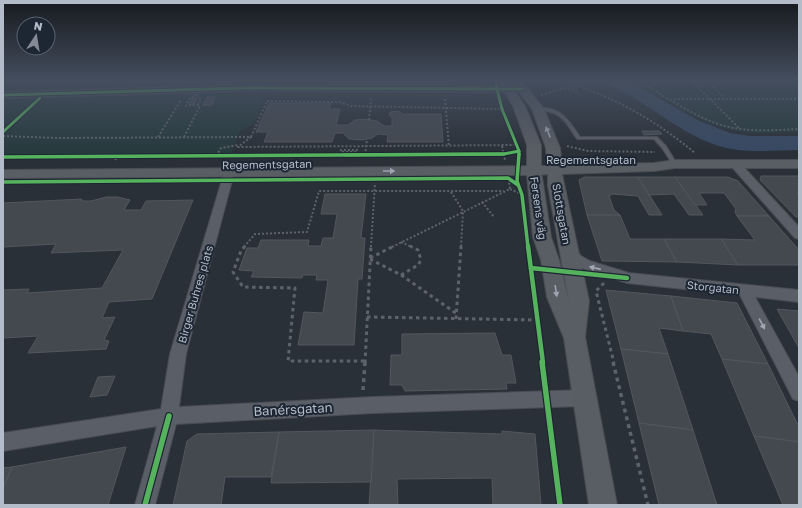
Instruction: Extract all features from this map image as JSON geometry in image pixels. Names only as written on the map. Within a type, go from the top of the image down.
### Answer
[{"type":"main road","name":"Fersens väg","points":[[518,105],[534,145],[514,162],[539,215],[544,248],[550,260],[557,297],[575,338]]},
{"type":"main road","points":[[532,105],[538,109],[552,143],[554,164]]},
{"type":"main road","name":"Regementsgatan","points":[[554,164],[644,158],[675,164]]},
{"type":"main road","name":"Regementsgatan","points":[[3,166],[310,164],[348,161],[514,162],[554,164],[587,168],[654,168],[675,164],[799,164]]},
{"type":"main road","name":"Regementsgatan","points":[[3,174],[229,173],[514,162]]},
{"type":"main road","name":"Slottsgatan","points":[[554,164],[571,260]]},
{"type":"main road","name":"Fersens väg","points":[[571,260],[579,301],[575,338],[603,505]]},
{"type":"street","points":[[735,164],[799,235]]},
{"type":"street","name":"Birger Buhres plats","points":[[145,505],[169,416],[178,354],[229,173]]},
{"type":"street","name":"Storgatan","points":[[571,260],[573,256],[582,263],[627,278],[799,296]]},
{"type":"street","points":[[744,290],[799,393]]},
{"type":"street","name":"Banérsgatan","points":[[3,442],[169,416],[363,406],[584,398]]},
{"type":"lane","points":[[538,109],[557,111],[562,114],[579,138],[655,138],[664,147],[675,164]]},
{"type":"path","points":[[158,137],[178,105]]},
{"type":"path","points":[[184,137],[200,106],[197,105]]},
{"type":"path","points":[[216,156],[221,148],[228,145],[239,145],[251,137],[265,105]]},
{"type":"path","points":[[347,105],[369,107],[502,109]]},
{"type":"path","points":[[445,105],[449,146]]},
{"type":"path","points":[[503,105],[502,109],[505,115]]},
{"type":"path","points":[[627,105],[649,117],[700,157]]},
{"type":"path","points":[[681,105],[694,113],[716,123],[739,129],[799,129]]},
{"type":"path","points":[[716,105],[739,129]]},
{"type":"path","points":[[369,107],[369,120]]},
{"type":"path","points":[[3,136],[57,138],[251,137]]},
{"type":"path","points":[[365,155],[367,139]]},
{"type":"path","points":[[513,139],[514,162],[523,202]]},
{"type":"path","points":[[239,145],[238,148],[449,146],[514,162]]},
{"type":"path","points":[[356,155],[357,152],[341,152],[341,150],[357,150],[358,147]]},
{"type":"path","points":[[333,155],[373,155]]},
{"type":"path","points":[[110,157],[116,158],[125,156]]},
{"type":"path","points":[[208,156],[224,156]]},
{"type":"path","points":[[370,258],[510,189],[514,162]]},
{"type":"path","points":[[363,406],[370,258],[376,179],[368,179]]},
{"type":"path","points":[[365,361],[288,361],[295,288],[243,287],[233,272],[241,251],[255,234],[307,232],[319,191],[504,191]]},
{"type":"path","points":[[451,191],[463,211],[456,319]]},
{"type":"path","points":[[482,202],[494,216]]},
{"type":"path","points":[[400,242],[418,250],[421,260],[418,265],[401,275]]},
{"type":"path","points":[[370,258],[401,275],[456,314]]},
{"type":"path","points":[[600,269],[604,284],[596,292],[648,505]]},
{"type":"path","points":[[536,312],[538,328]]},
{"type":"path","points":[[367,317],[537,320]]},
{"type":"green space","points":[[3,105],[262,105],[258,118],[247,128],[240,131],[231,154],[3,156]]},
{"type":"green space","points":[[673,105],[799,105],[799,132],[753,133],[735,131],[715,125]]},
{"type":"water","points":[[645,105],[670,105],[697,120],[730,133],[750,136],[799,136],[799,150],[748,151],[719,146],[687,132]]},
{"type":"building","points":[[268,105],[330,105],[329,109],[340,109],[336,125],[348,125],[355,120],[364,119],[377,121],[384,126],[392,126],[392,117],[389,115],[390,112],[398,111],[403,114],[441,114],[443,142],[387,142],[388,135],[378,134],[372,138],[362,140],[349,139],[343,133],[335,133],[332,142],[264,142],[268,132],[256,132]]},
{"type":"building","points":[[642,131],[659,131],[662,134],[644,135]]},
{"type":"building","points":[[761,176],[799,176],[799,193],[797,193],[799,195],[799,217],[796,217],[760,180]]},
{"type":"building","points":[[584,177],[638,177],[662,215],[649,215],[638,196],[612,194],[609,196],[614,210],[620,215],[587,215],[579,180]]},
{"type":"building","points":[[638,177],[675,177],[703,215],[689,215],[674,194],[649,195]]},
{"type":"building","points":[[675,177],[728,177],[738,181],[769,216],[737,216],[735,212],[736,209],[724,193],[699,193],[707,205],[695,205]]},
{"type":"building","points":[[325,194],[366,194],[361,238],[365,238],[362,279],[358,279],[354,345],[298,345],[304,312],[323,313],[328,280],[316,280],[317,275],[303,275],[302,278],[251,277],[254,271],[239,270],[247,248],[258,248],[261,240],[309,240],[308,246],[321,246],[323,238],[333,238],[337,214],[321,214]]},
{"type":"building","points":[[106,197],[118,197],[130,200],[124,210],[141,210],[146,201],[193,200],[152,299],[109,302],[102,318],[115,317],[104,340],[109,341],[106,349],[28,353],[38,336],[3,338],[3,290],[29,289],[27,293],[102,288],[123,250],[51,253],[56,244],[3,247],[3,203],[82,199],[81,201],[91,201]]},
{"type":"building","points":[[587,215],[620,215],[630,239],[664,239],[677,262],[602,261]]},
{"type":"building","points":[[737,216],[769,216],[799,250],[799,265],[738,265],[721,239],[755,240]]},
{"type":"building","points":[[664,239],[721,239],[738,265],[677,262]]},
{"type":"building","points":[[606,290],[671,296],[683,331],[659,328],[668,354],[621,349]]},
{"type":"building","points":[[671,296],[737,303],[768,364],[722,359],[711,334],[683,331]]},
{"type":"building","points":[[777,309],[799,311],[799,348]]},
{"type":"building","points":[[495,333],[502,355],[511,355],[516,383],[506,383],[507,389],[405,391],[402,385],[390,385],[391,355],[402,355],[402,334]]},
{"type":"building","points":[[621,349],[668,354],[693,430],[639,423]]},
{"type":"building","points":[[722,359],[768,364],[799,427],[799,442],[754,436]]},
{"type":"building","points":[[115,376],[107,395],[90,397],[98,377]]},
{"type":"building","points":[[639,423],[693,430],[717,505],[659,505]]},
{"type":"building","points":[[374,430],[502,434],[502,431],[535,434],[541,505],[493,505],[492,478],[397,479],[398,505],[369,505]]},
{"type":"building","points":[[374,430],[371,482],[271,483],[279,432]]},
{"type":"building","points":[[279,432],[271,477],[225,477],[221,505],[173,505],[187,441],[197,434]]},
{"type":"building","points":[[754,436],[799,442],[799,505],[783,505]]},
{"type":"building","points":[[126,447],[108,505],[3,505],[3,488],[12,467]]},
{"type":"building","points":[[12,467],[3,488],[3,468]]},
{"type":"cycle path","points":[[3,132],[33,105]]},
{"type":"cycle path","points":[[501,105],[519,151],[517,181],[522,195],[560,505]]},
{"type":"cycle path","points":[[3,157],[504,154],[519,151]]},
{"type":"cycle path","points":[[3,182],[227,179],[508,178],[518,185]]},
{"type":"cycle path","points":[[531,268],[627,278]]},
{"type":"cycle path","points":[[145,505],[169,416]]}]
